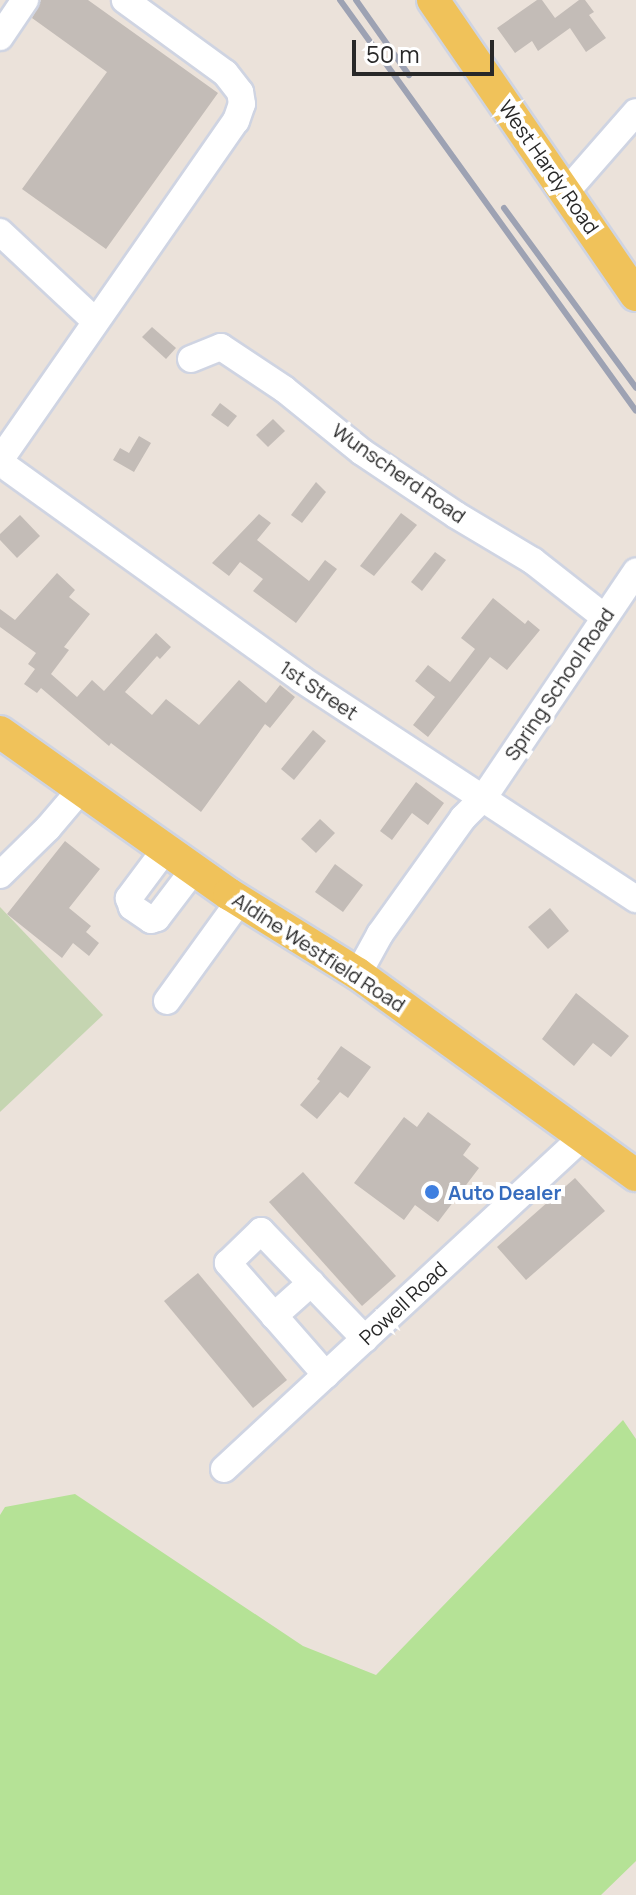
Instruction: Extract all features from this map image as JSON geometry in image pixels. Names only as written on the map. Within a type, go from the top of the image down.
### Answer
[{"type":"main road","name":"West Hardy Road","points":[[433,0],[636,295]]},
{"type":"main road","name":"Aldine Westfield Road","points":[[0,732],[240,900],[358,974],[636,1175]]},
{"type":"street","points":[[0,37],[25,0]]},
{"type":"street","points":[[5,465],[94,320],[236,121],[242,104],[240,92],[225,73],[125,0]]},
{"type":"street","points":[[566,192],[636,112]]},
{"type":"street","points":[[0,232],[94,320]]},
{"type":"street","name":"Wunscherd Road","points":[[191,359],[221,347],[284,389],[362,452],[533,561],[603,616]]},
{"type":"street","name":"1st Street","points":[[5,465],[301,679],[636,899]]},
{"type":"street","name":"Spring School Road","points":[[358,974],[389,942],[473,825],[484,797],[603,616],[636,572]]},
{"type":"street","points":[[0,875],[48,828],[82,788]]},
{"type":"street","points":[[167,847],[129,898],[132,907],[151,920],[157,918],[195,868]]},
{"type":"street","points":[[167,1001],[240,900]]},
{"type":"street","name":"Powell Road","points":[[224,1469],[581,1138]]},
{"type":"street","points":[[326,1375],[228,1263],[261,1231],[365,1339]]},
{"type":"street","points":[[274,1316],[311,1283]]},
{"type":"green space","points":[[0,907],[103,1015],[0,1112]]},
{"type":"green space","points":[[623,1420],[636,1439],[636,1861],[601,1895],[0,1895],[0,1515],[5,1507],[75,1494],[303,1646],[376,1675]]},
{"type":"building","points":[[41,0],[88,0],[218,93],[106,249],[22,189],[107,72],[32,18]]},
{"type":"building","points":[[537,0],[542,0],[555,18],[579,0],[585,0],[594,12],[589,15],[606,38],[586,52],[570,28],[538,51],[532,41],[515,53],[497,28]]},
{"type":"building","points":[[152,327],[176,348],[166,359],[142,337]]},
{"type":"building","points":[[220,403],[237,416],[228,427],[211,415]]},
{"type":"building","points":[[273,419],[285,431],[268,447],[256,435]]},
{"type":"building","points":[[139,436],[151,443],[134,472],[113,460],[120,448],[129,453]]},
{"type":"building","points":[[316,482],[326,492],[302,523],[291,515]]},
{"type":"building","points":[[401,513],[417,525],[374,576],[360,566]]},
{"type":"building","points":[[259,514],[271,523],[257,540],[309,581],[325,560],[337,569],[296,623],[253,591],[263,579],[240,562],[229,576],[212,563]]},
{"type":"building","points":[[20,515],[40,536],[17,558],[0,540],[0,534]]},
{"type":"building","points":[[435,552],[446,560],[422,591],[411,582]]},
{"type":"building","points":[[57,573],[75,590],[69,597],[90,614],[64,647],[69,650],[51,674],[77,697],[92,680],[104,691],[156,633],[171,647],[160,659],[157,656],[125,692],[152,715],[166,699],[199,725],[239,680],[266,703],[280,685],[295,697],[270,728],[265,724],[201,812],[111,743],[109,746],[41,688],[37,693],[24,684],[35,669],[28,664],[36,653],[0,627],[0,609],[15,620]]},
{"type":"building","points":[[493,598],[525,624],[528,620],[540,630],[507,670],[490,657],[428,737],[413,725],[435,697],[415,681],[428,665],[450,682],[475,649],[461,638]]},
{"type":"building","points":[[313,730],[326,741],[294,780],[281,769]]},
{"type":"building","points":[[416,782],[444,803],[428,825],[412,813],[392,840],[380,831]]},
{"type":"building","points":[[320,819],[335,833],[316,853],[301,839]]},
{"type":"building","points":[[65,841],[100,869],[69,908],[91,926],[86,932],[99,943],[89,956],[73,943],[62,958],[7,914]]},
{"type":"building","points":[[335,864],[363,885],[343,912],[315,892]]},
{"type":"building","points":[[550,908],[569,931],[548,949],[528,927]]},
{"type":"building","points":[[576,993],[629,1036],[611,1057],[593,1043],[574,1066],[542,1039]]},
{"type":"building","points":[[341,1046],[371,1067],[348,1098],[340,1092],[317,1119],[300,1105],[320,1081],[317,1079]]},
{"type":"building","points":[[428,1112],[471,1144],[463,1155],[479,1168],[438,1222],[415,1205],[404,1220],[354,1183],[404,1117],[417,1127]]},
{"type":"building","points":[[303,1172],[396,1276],[362,1306],[269,1202]]},
{"type":"building","points":[[575,1178],[605,1211],[526,1280],[497,1247]]},
{"type":"building","points":[[198,1273],[287,1380],[253,1408],[164,1301]]},
{"type":"railway","points":[[340,0],[636,411]]},
{"type":"railway","points":[[356,0],[409,75]]},
{"type":"railway","points":[[504,208],[636,388]]},
{"type":"place","name":"Auto Dealer","points":[[432,1192]]}]
